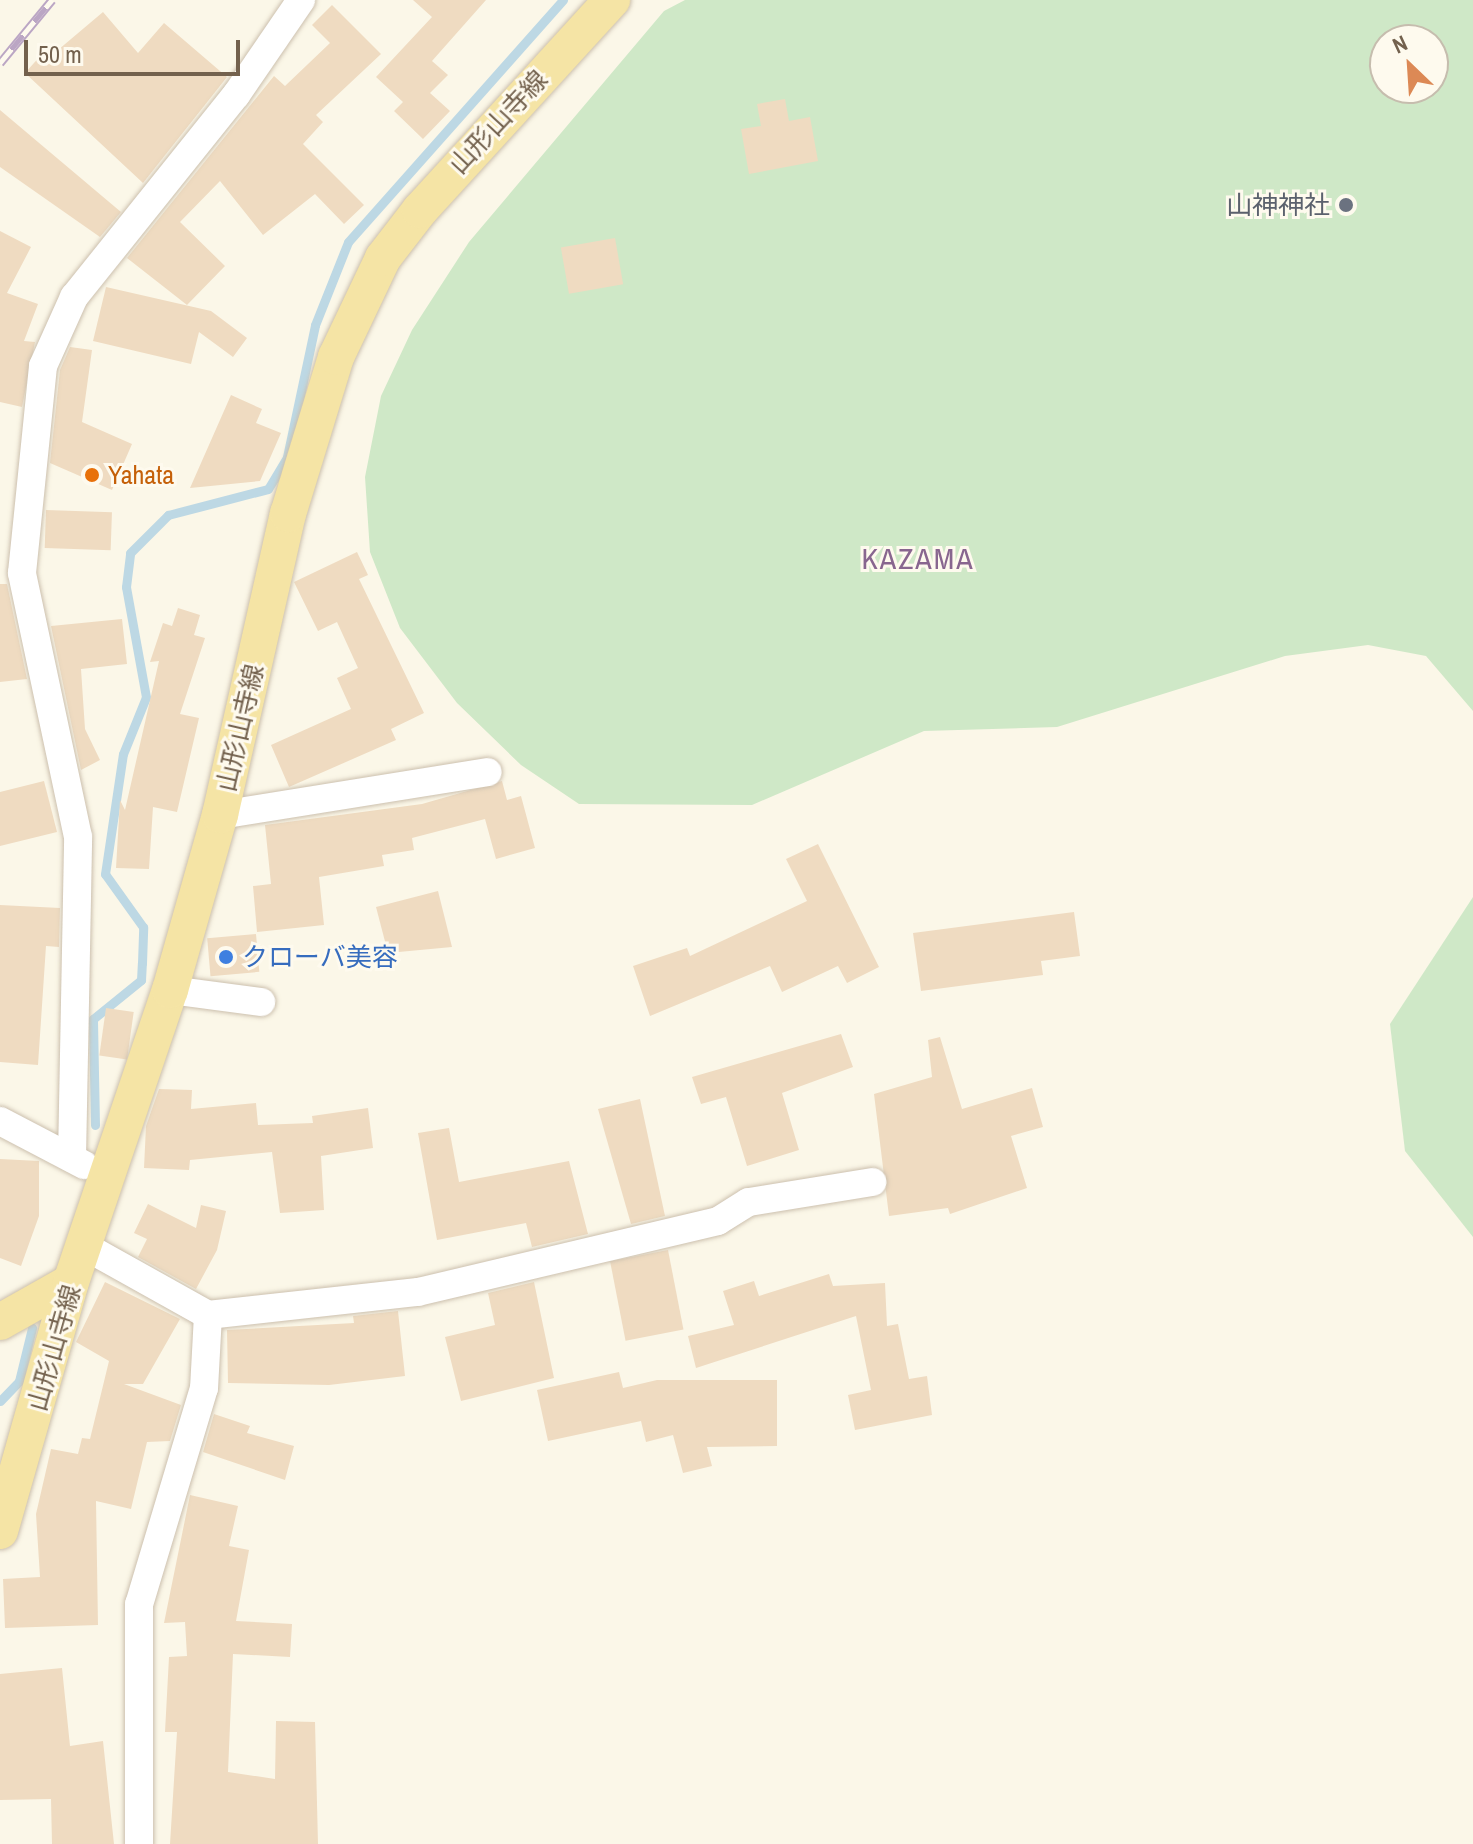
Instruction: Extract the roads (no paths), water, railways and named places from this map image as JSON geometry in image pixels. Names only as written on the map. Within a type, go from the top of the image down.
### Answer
[{"type":"main road","name":"山形山寺線","points":[[0,1531],[71,1282],[88,1248],[107,1179],[170,990],[220,815],[288,514],[358,309],[383,258],[459,161],[612,0]]},
{"type":"main road","points":[[0,1322],[71,1282]]},
{"type":"street","points":[[72,1158],[78,837],[11,570],[43,366],[54,335],[96,266],[236,95],[301,0]]},
{"type":"street","points":[[220,815],[488,772]]},
{"type":"street","points":[[170,990],[261,1002]]},
{"type":"street","points":[[0,1121],[107,1179]]},
{"type":"street","points":[[88,1248],[208,1315],[418,1292],[718,1221],[749,1202],[872,1182]]},
{"type":"street","points":[[139,1844],[139,1604],[204,1388],[208,1315]]},
{"type":"waterway","points":[[95,1125],[93,1019],[141,980],[143,927],[105,874],[123,754],[146,697],[126,587],[130,553],[168,515],[268,489],[287,457],[315,325],[348,242],[563,0]]},
{"type":"waterway","points":[[0,1401],[19,1381],[32,1328]]},
{"type":"railway","points":[[0,63],[52,0]]},
{"type":"place","name":"山神神社","points":[[1346,205]]},
{"type":"place","name":"Yahata","points":[[92,475]]},
{"type":"place","name":"クローバ美容","points":[[226,957]]},
{"type":"district","name":"KAZAMA","points":[[918,558]]}]
